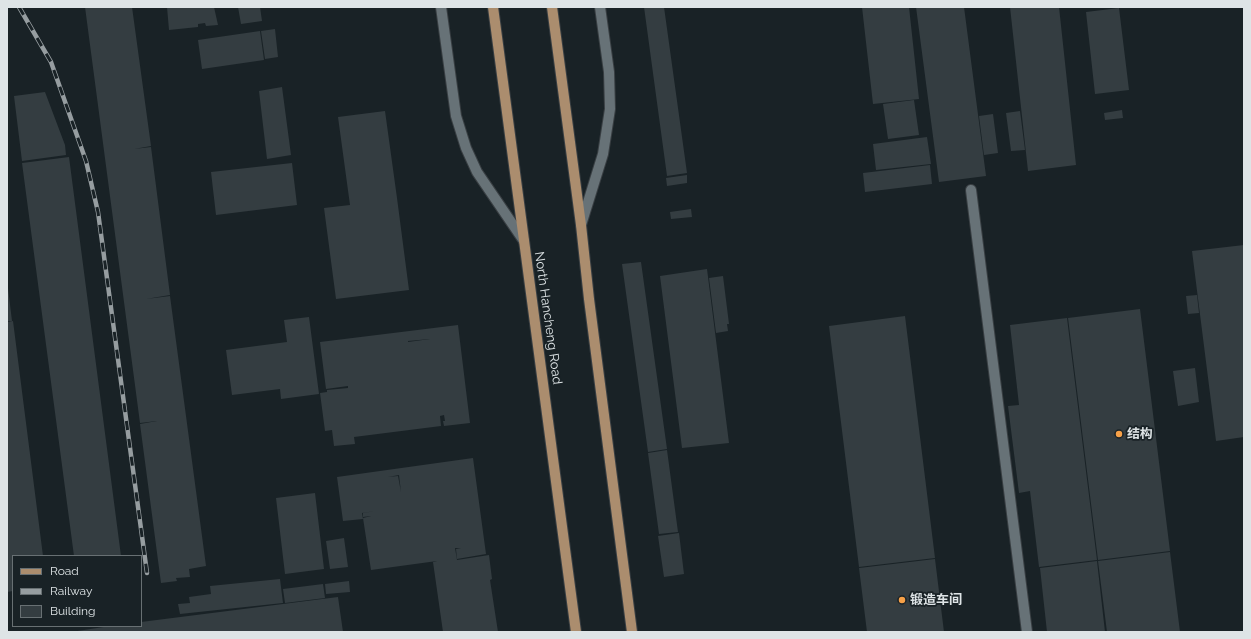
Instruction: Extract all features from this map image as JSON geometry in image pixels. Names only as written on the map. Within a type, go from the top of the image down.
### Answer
[{"type":"main road","name":"North Hancheng Road","points":[[493,7],[576,632]]},
{"type":"main road","points":[[552,7],[632,632]]},
{"type":"street","points":[[441,7],[456,116],[466,148],[477,172],[524,241]]},
{"type":"street","points":[[581,225],[603,154],[610,110],[609,72],[600,7]]},
{"type":"street","points":[[971,190],[1027,632]]},
{"type":"building","points":[[85,7],[132,7],[151,146],[134,149],[151,147],[170,295],[146,299],[170,296],[206,566],[189,569],[190,577],[176,578],[177,581],[161,583],[140,424],[157,421],[140,423]]},
{"type":"building","points":[[167,7],[214,7],[218,25],[206,26],[205,23],[198,24],[198,27],[169,30]]},
{"type":"building","points":[[238,7],[260,7],[262,21],[241,24]]},
{"type":"building","points":[[644,7],[664,7],[687,173],[667,176]]},
{"type":"building","points":[[862,7],[909,7],[919,99],[873,104]]},
{"type":"building","points":[[916,7],[964,7],[986,176],[939,182]]},
{"type":"building","points":[[1010,7],[1059,7],[1076,165],[1028,171]]},
{"type":"building","points":[[1119,8],[1129,90],[1095,94],[1086,12]]},
{"type":"building","points":[[275,29],[278,57],[265,59],[261,31]]},
{"type":"building","points":[[260,31],[264,60],[202,69],[198,40]]},
{"type":"building","points":[[282,87],[291,155],[267,159],[259,91]]},
{"type":"building","points":[[45,92],[65,145],[66,155],[22,161],[14,96]]},
{"type":"building","points":[[914,100],[919,135],[888,139],[883,104]]},
{"type":"building","points":[[1122,110],[1123,118],[1105,120],[1104,113]]},
{"type":"building","points":[[385,111],[409,290],[336,299],[324,208],[350,205],[338,117]]},
{"type":"building","points":[[1020,111],[1025,150],[1011,151],[1006,113]]},
{"type":"building","points":[[993,114],[998,153],[984,155],[979,116]]},
{"type":"building","points":[[927,137],[931,164],[876,170],[873,144]]},
{"type":"building","points":[[69,157],[121,555],[74,555],[22,163]]},
{"type":"building","points":[[292,163],[297,205],[216,215],[211,172]]},
{"type":"building","points":[[930,165],[932,184],[865,192],[863,173]]},
{"type":"building","points":[[687,175],[687,183],[667,186],[666,178]]},
{"type":"building","points":[[691,209],[692,217],[671,219],[670,212]]},
{"type":"building","points":[[1244,245],[1244,437],[1216,441],[1192,251]]},
{"type":"building","points":[[641,262],[667,449],[648,452],[622,264]]},
{"type":"building","points":[[707,269],[729,443],[682,448],[660,276]]},
{"type":"building","points":[[723,276],[729,324],[727,324],[728,331],[716,333],[709,278]]},
{"type":"building","points":[[8,288],[12,321],[7,321]]},
{"type":"building","points":[[1197,295],[1199,313],[1188,314],[1186,296]]},
{"type":"building","name":"结构","points":[[1140,309],[1170,551],[1098,560],[1068,318]]},
{"type":"building","points":[[905,316],[935,558],[859,567],[829,326]]},
{"type":"building","points":[[309,317],[319,394],[281,399],[280,389],[232,395],[226,350],[287,342],[284,320]]},
{"type":"building","points":[[1067,318],[1097,560],[1039,567],[1030,491],[1019,493],[1008,406],[1019,405],[1010,325]]},
{"type":"building","points":[[13,321],[43,555],[12,555],[12,591],[7,592],[7,322]]},
{"type":"building","points":[[458,325],[470,423],[444,426],[444,415],[440,416],[441,426],[354,437],[355,444],[334,446],[332,430],[325,431],[320,393],[327,392],[327,390],[348,388],[348,386],[326,389],[320,342]],"holes":[[[430,339],[408,342],[408,341]]]},
{"type":"building","points":[[1195,368],[1199,402],[1178,406],[1173,371]]},
{"type":"building","points":[[667,450],[678,532],[659,534],[648,453]]},
{"type":"building","points":[[473,458],[486,554],[457,559],[456,549],[461,548],[455,548],[457,560],[489,555],[492,579],[490,580],[498,632],[443,632],[433,562],[437,561],[371,570],[363,518],[371,516],[363,517],[363,513],[375,511],[362,513],[363,519],[343,521],[337,477]],"holes":[[[399,475],[401,492],[398,476],[388,477]]]},
{"type":"building","points":[[315,493],[324,569],[285,574],[276,498]]},
{"type":"building","points":[[679,533],[684,574],[664,577],[658,536]]},
{"type":"building","points":[[344,538],[348,567],[330,569],[326,541]]},
{"type":"building","points":[[1170,552],[1180,632],[1107,632],[1098,561]]},
{"type":"building","name":"锻造车间","points":[[935,559],[944,632],[867,632],[859,568]]},
{"type":"building","points":[[1097,561],[1105,632],[1047,632],[1040,568]]},
{"type":"building","points":[[280,579],[283,603],[180,614],[178,604],[190,603],[189,597],[211,594],[210,586]]},
{"type":"building","points":[[349,581],[350,592],[326,594],[325,584]]},
{"type":"building","points":[[323,584],[325,598],[285,603],[283,589]]},
{"type":"building","points":[[338,597],[343,632],[71,632],[104,627],[142,627],[142,622]]},
{"type":"railway","points":[[19,7],[51,62],[86,161],[98,212],[147,573]]},
{"type":"place","name":"结构","points":[[1119,434]]},
{"type":"place","name":"锻造车间","points":[[902,600]]}]
